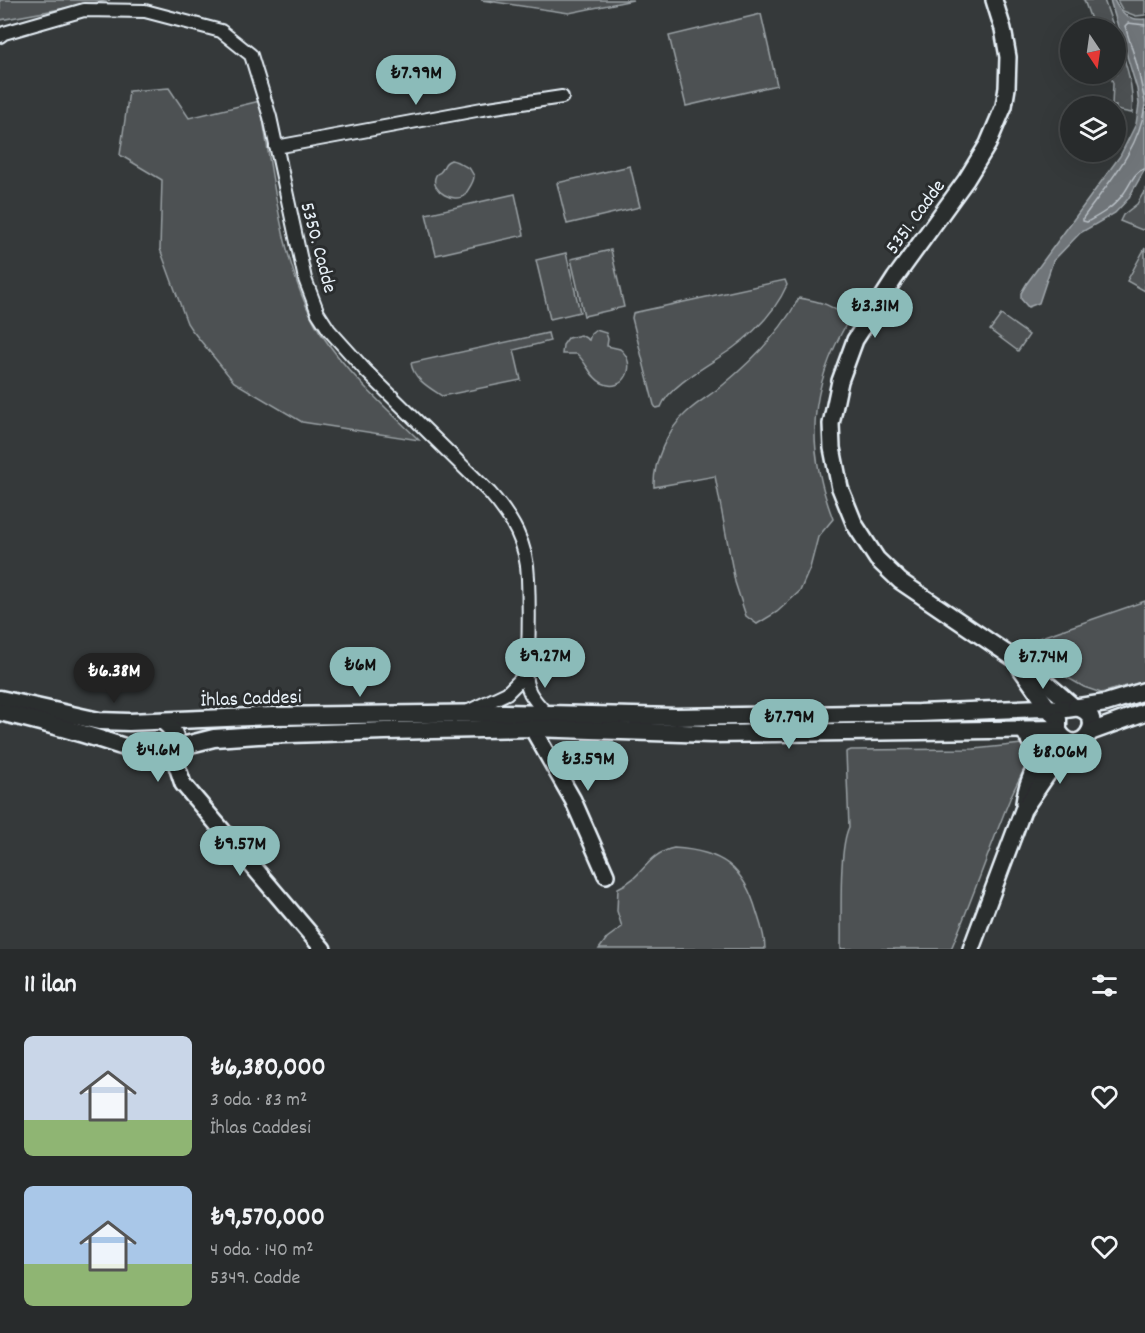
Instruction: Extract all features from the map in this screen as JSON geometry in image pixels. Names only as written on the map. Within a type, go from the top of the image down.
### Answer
[{"type":"main road","points":[[553,719],[711,734],[1024,730],[1145,692]]},
{"type":"main road","name":"İhlas Caddesi","points":[[0,699],[99,720],[158,722],[273,716],[464,713],[553,719]]},
{"type":"main road","points":[[553,719],[786,716],[1027,709],[1063,716],[1082,708],[1092,721],[1084,737]]},
{"type":"main road","points":[[0,712],[62,726],[152,757],[166,756],[173,750],[176,736],[174,730],[158,722],[142,730],[140,742],[152,757]]},
{"type":"main road","points":[[1063,716],[1066,740],[1084,737],[1145,712]]},
{"type":"main road","name":"İhlas Caddesi","points":[[173,750],[214,738],[532,728],[553,719]]},
{"type":"main road","points":[[1024,730],[1033,746],[1035,768]]},
{"type":"street","name":"5351. Cadde","points":[[994,0],[1004,29],[1008,57],[1004,106],[988,144],[966,180],[895,278],[855,340],[840,381],[831,424],[832,448],[840,488],[855,525],[877,559],[900,581],[1034,672],[1063,716]]},
{"type":"street","name":"5350. Cadde","points":[[0,36],[84,10],[145,11],[221,32],[251,55],[270,117],[305,279],[318,313],[329,330],[366,371],[509,514],[518,532],[525,555],[528,577],[528,652],[525,675],[532,696],[553,719]]},
{"type":"street","points":[[276,147],[482,109],[562,97]]},
{"type":"street","name":"5351. Cadde","points":[[1014,660],[1037,690],[1063,716]]},
{"type":"street","points":[[464,713],[507,693],[525,675]]},
{"type":"street","points":[[1027,709],[1038,702],[1037,690]]},
{"type":"street","points":[[972,949],[1023,810],[1026,787],[1063,716]]},
{"type":"street","points":[[532,728],[573,800],[606,875]]},
{"type":"street","points":[[1023,810],[1055,763],[1084,737]]},
{"type":"street","points":[[173,750],[183,784]]},
{"type":"street","points":[[152,757],[183,784],[323,949]]},
{"type":"shaded area","points":[[0,0],[110,0],[0,20]]},
{"type":"shaded area","points":[[481,0],[633,0],[569,13]]},
{"type":"shaded area","points":[[1084,0],[1104,0],[1110,18],[1090,18]]},
{"type":"shaded area","points":[[1117,0],[1145,0],[1145,15],[1136,16],[1123,11]]},
{"type":"shaded area","points":[[761,14],[777,85],[686,106],[669,36]]},
{"type":"shaded area","points":[[1126,67],[1133,103],[1132,113],[1126,112],[1126,96],[1112,96],[1113,84],[1126,84]]},
{"type":"shaded area","points":[[169,88],[189,118],[260,101],[274,189],[287,251],[307,308],[320,332],[342,361],[366,389],[419,440],[302,422],[234,382],[191,329],[160,249],[162,180],[120,155],[129,91]]},
{"type":"shaded area","points":[[451,160],[470,169],[474,176],[465,195],[455,198],[444,195],[435,183],[437,174]]},
{"type":"shaded area","points":[[630,166],[640,207],[567,224],[557,183]]},
{"type":"shaded area","points":[[1145,190],[1145,228],[1142,230],[1120,221],[1123,215],[1137,204]]},
{"type":"shaded area","points":[[515,194],[524,235],[436,255],[426,214]]},
{"type":"shaded area","points":[[1145,248],[1145,291],[1127,281]]},
{"type":"shaded area","points":[[611,250],[624,307],[584,316],[571,259]]},
{"type":"shaded area","points":[[566,253],[580,312],[550,319],[536,260]]},
{"type":"shaded area","points":[[785,280],[787,285],[782,294],[771,312],[757,328],[733,348],[682,382],[661,407],[656,408],[632,318],[633,313]]},
{"type":"shaded area","points":[[799,298],[826,305],[838,311],[848,321],[825,370],[815,418],[818,466],[833,519],[818,537],[810,568],[800,591],[777,612],[757,624],[746,616],[735,582],[715,476],[654,487],[654,478],[662,447],[679,420],[745,366],[775,334]]},
{"type":"shaded area","points":[[1001,315],[1029,335],[1018,351],[990,330]]},
{"type":"shaded area","points":[[596,330],[606,333],[607,346],[620,349],[626,355],[628,369],[626,376],[617,384],[610,385],[598,380],[577,354],[562,354],[563,345],[568,338],[581,335],[589,340],[591,334]]},
{"type":"shaded area","points":[[548,333],[550,341],[514,350],[521,380],[442,396],[427,386],[412,369],[411,363]]},
{"type":"shaded area","points":[[1145,601],[1145,681],[1101,693],[1084,687],[1013,647]]},
{"type":"shaded area","points":[[1022,744],[1031,754],[1011,795],[951,949],[841,949],[843,852],[849,827],[846,752],[851,750],[974,749]]},
{"type":"shaded area","points":[[674,848],[705,853],[718,858],[738,873],[752,897],[765,949],[599,949],[607,938],[622,927],[617,911],[618,888],[634,878],[657,855]]},
{"type":"water","points":[[1110,0],[1114,0],[1126,15],[1135,19],[1145,19],[1145,169],[1128,199],[1115,213],[1080,233],[1053,261],[1039,303],[1028,307],[1021,299],[1021,293],[1027,283],[1116,162],[1126,162],[1126,144],[1136,124],[1139,104],[1126,53],[1126,18],[1115,18]]}]
